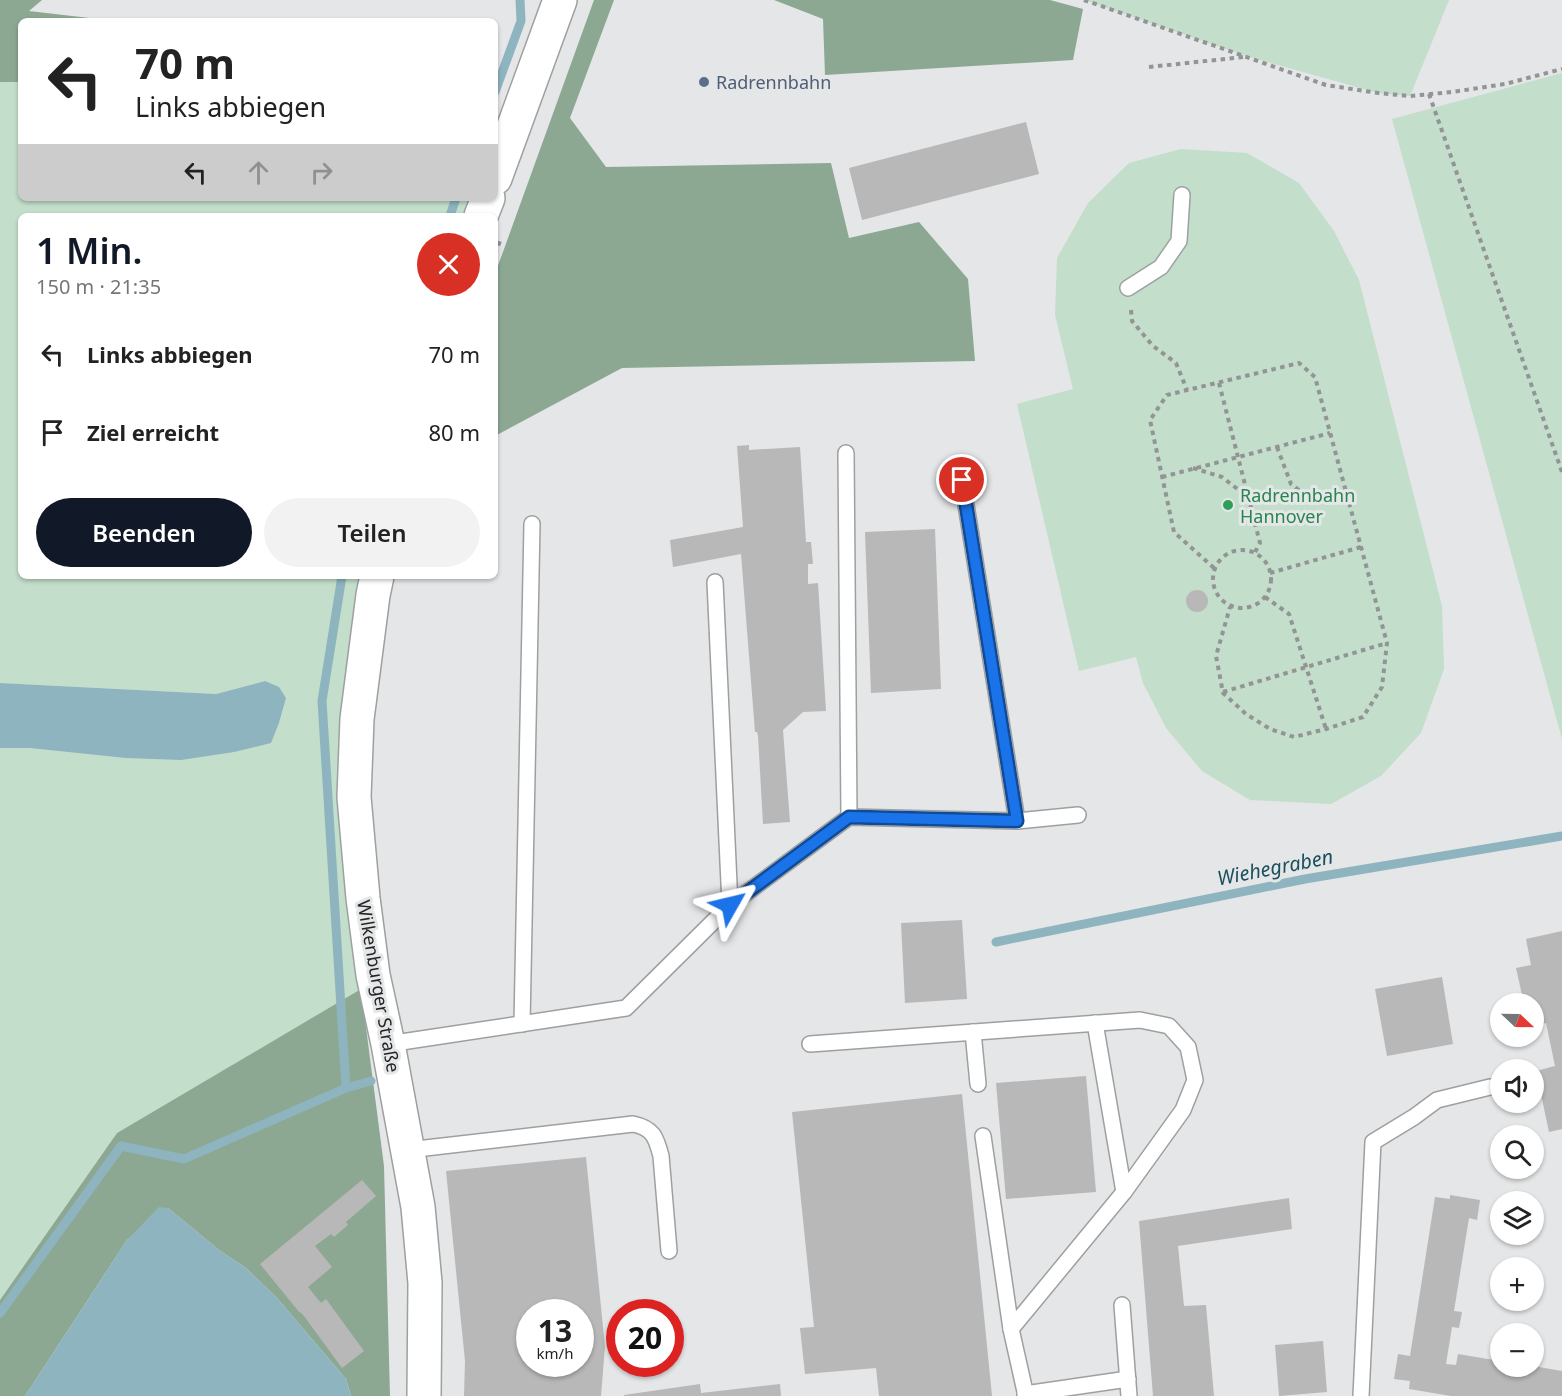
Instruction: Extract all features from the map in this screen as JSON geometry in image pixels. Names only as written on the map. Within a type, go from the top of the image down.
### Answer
[{"type":"main road","points":[[498,170],[560,0]]},
{"type":"main road","name":"Wilkenburger Straße","points":[[376,579],[357,719],[354,797],[363,898],[372,964],[418,1207],[425,1283],[424,1396]]},
{"type":"lane","points":[[1128,288],[1161,267],[1179,241],[1182,195]]},
{"type":"lane","points":[[846,453],[849,817]]},
{"type":"lane","points":[[962,480],[1017,821]]},
{"type":"lane","points":[[522,1024],[532,524]]},
{"type":"lane","points":[[715,582],[730,905]]},
{"type":"lane","points":[[388,1044],[626,1008],[730,905],[849,817],[1017,821],[1078,815]]},
{"type":"lane","points":[[810,1044],[1140,1020],[1169,1026],[1188,1047],[1195,1080],[1183,1110],[1124,1192],[1011,1329]]},
{"type":"lane","points":[[1095,1023],[1124,1192]]},
{"type":"lane","points":[[972,1032],[978,1084]]},
{"type":"lane","points":[[1361,1396],[1373,1142],[1437,1100],[1490,1087]]},
{"type":"lane","points":[[408,1150],[633,1124],[641,1126],[651,1131],[658,1142],[669,1251]]},
{"type":"lane","points":[[983,1136],[1011,1329],[1026,1395],[1128,1379]]},
{"type":"lane","points":[[1122,1305],[1129,1396]]},
{"type":"path","points":[[1084,0],[1326,85],[1410,96],[1505,84],[1562,69]]},
{"type":"path","points":[[1149,67],[1246,56]]},
{"type":"path","points":[[1428,94],[1562,472]]},
{"type":"path","points":[[1128,288],[1132,321],[1153,346],[1176,363],[1187,390]]},
{"type":"path","points":[[1214,568],[1174,532],[1150,420],[1167,395],[1299,363],[1315,377],[1387,643],[1382,687],[1363,717],[1294,737],[1270,729],[1246,714],[1223,693],[1216,656],[1230,607]]},
{"type":"path","points":[[1219,383],[1260,543],[1254,554]]},
{"type":"path","points":[[1162,477],[1330,433]]},
{"type":"path","points":[[1277,447],[1291,484],[1309,498],[1346,490]]},
{"type":"path","points":[[1192,468],[1222,477],[1249,498]]},
{"type":"path","points":[[1269,573],[1361,547]]},
{"type":"path","points":[[1248,550],[1254,554],[1261,557],[1267,565],[1271,578],[1270,588],[1259,603],[1250,608],[1230,607],[1222,601],[1214,588],[1212,578],[1214,568],[1228,553],[1248,550]]},
{"type":"path","points":[[1265,597],[1289,614],[1326,729]]},
{"type":"path","points":[[1223,693],[1387,643]]},
{"type":"green space","points":[[0,0],[42,0],[29,11],[89,18],[18,18],[18,82],[0,82]]},
{"type":"green space","points":[[594,0],[614,0],[570,118],[606,167],[831,163],[849,238],[919,222],[968,279],[975,361],[622,368],[498,434],[498,266]]},
{"type":"green space","points":[[774,0],[1050,0],[1083,9],[1073,60],[825,75],[823,19]]},
{"type":"green space","points":[[1084,0],[1449,0],[1410,96],[1378,93],[1246,56]]},
{"type":"green space","points":[[1562,73],[1562,739],[1392,119]]},
{"type":"green space","points":[[0,82],[18,82],[18,201],[487,201],[482,213],[18,213],[18,579],[377,579],[361,989],[117,1133],[0,1300],[0,748],[271,742],[286,698],[265,681],[216,694],[0,683]]},
{"type":"green space","name":"Radrennbahn Hannover","points":[[1181,149],[1247,153],[1299,183],[1334,231],[1359,280],[1442,606],[1444,669],[1421,733],[1381,776],[1331,804],[1250,800],[1202,771],[1166,728],[1143,683],[1136,657],[1079,671],[1017,404],[1073,389],[1055,315],[1057,258],[1088,203],[1129,163]]},
{"type":"green space","points":[[361,989],[384,1166],[390,1396],[351,1396],[346,1379],[277,1298],[246,1268],[219,1250],[168,1208],[127,1240],[25,1396],[0,1396],[0,1300],[117,1133]]},
{"type":"water","points":[[265,681],[279,687],[286,698],[271,743],[234,752],[181,760],[126,758],[30,748],[0,748],[0,683],[216,694]]},
{"type":"water","points":[[159,1207],[168,1208],[219,1250],[246,1268],[277,1298],[346,1379],[351,1396],[25,1396],[127,1240]]},
{"type":"building","points":[[1026,122],[1039,174],[862,220],[849,168]]},
{"type":"building","points":[[749,445],[749,450],[800,447],[806,542],[811,542],[813,564],[808,564],[808,584],[818,583],[826,711],[803,712],[783,730],[790,822],[763,824],[758,736],[755,732],[741,554],[673,567],[670,540],[743,527],[737,446]]},
{"type":"building","points":[[935,529],[941,689],[871,693],[865,532]]},
{"type":"building","points":[[1197,590],[1205,593],[1208,601],[1205,609],[1197,612],[1189,609],[1186,601],[1189,593]]},
{"type":"building","points":[[962,920],[967,999],[905,1003],[901,923]]},
{"type":"building","points":[[1562,931],[1562,1129],[1549,1132],[1544,1109],[1544,1069],[1555,1066],[1546,1023],[1544,1023],[1544,993],[1522,993],[1516,968],[1531,965],[1526,939]]},
{"type":"building","points":[[1442,977],[1453,1044],[1387,1056],[1375,989]]},
{"type":"building","points":[[1086,1076],[1096,1192],[1006,1199],[996,1083]]},
{"type":"building","points":[[962,1094],[992,1396],[879,1396],[876,1368],[805,1374],[800,1328],[814,1327],[792,1112]]},
{"type":"building","points":[[586,1157],[605,1347],[601,1396],[464,1396],[465,1361],[446,1171]]},
{"type":"building","points":[[362,1180],[376,1196],[346,1222],[348,1225],[334,1237],[331,1234],[315,1246],[332,1267],[308,1287],[321,1303],[326,1299],[364,1351],[342,1368],[304,1316],[260,1264]]},
{"type":"building","points":[[1450,1195],[1480,1200],[1477,1220],[1469,1218],[1454,1311],[1462,1312],[1459,1328],[1452,1327],[1446,1364],[1456,1365],[1458,1354],[1490,1359],[1490,1377],[1544,1377],[1544,1368],[1562,1371],[1562,1396],[1451,1396],[1409,1389],[1410,1381],[1394,1379],[1398,1354],[1410,1356],[1435,1197],[1450,1199]]},
{"type":"building","points":[[1289,1198],[1292,1229],[1178,1246],[1184,1306],[1206,1305],[1214,1396],[1153,1396],[1139,1221]]},
{"type":"building","points":[[1323,1341],[1327,1392],[1279,1396],[1275,1345]]},
{"type":"building","points":[[700,1384],[701,1393],[780,1384],[781,1396],[624,1396]]},
{"type":"waterway","points":[[498,84],[521,21],[520,0]]},
{"type":"waterway","points":[[451,213],[455,201]]},
{"type":"waterway","points":[[342,579],[322,701],[346,1088]]},
{"type":"waterway","name":"Wiehegraben","points":[[996,942],[1305,879],[1562,836]]},
{"type":"waterway","points":[[0,1313],[121,1146],[184,1159],[346,1088],[371,1081]]},
{"type":"place","name":"Radrennbahn","points":[[704,82]]},
{"type":"place","name":"Radrennbahn Hannover","points":[[1228,505]]},
{"type":"route","points":[[730,905],[849,817],[1017,821],[962,480]]}]
